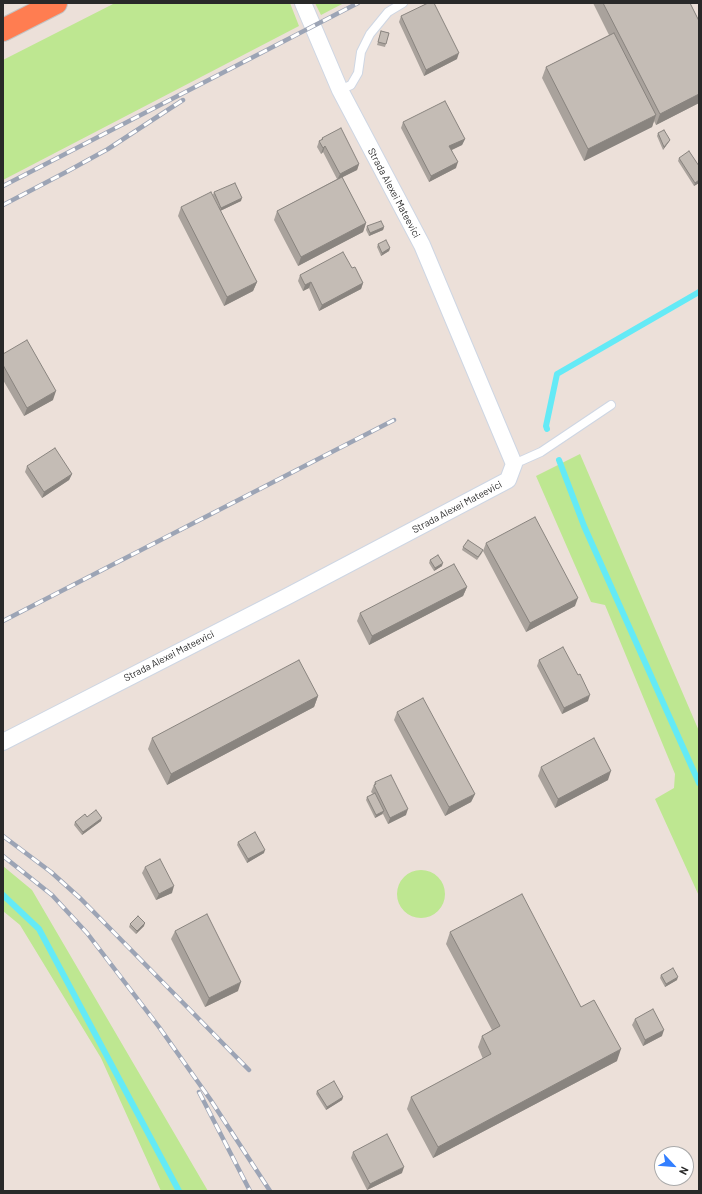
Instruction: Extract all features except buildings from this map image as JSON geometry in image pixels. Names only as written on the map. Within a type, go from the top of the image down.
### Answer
[{"type":"highway","points":[[3,30],[56,3]]},
{"type":"street","name":"Strada Alexei Mateevici","points":[[3,742],[288,596],[490,491],[508,480],[514,464],[422,245],[340,90],[303,3]]},
{"type":"lane","points":[[340,90],[351,85],[358,73],[361,52],[370,34],[388,12],[403,3]]},
{"type":"lane","points":[[514,464],[541,452],[611,405]]},
{"type":"green space","points":[[115,3],[290,3],[299,26],[3,180],[3,60]]},
{"type":"green space","points":[[315,3],[344,3],[321,15]]},
{"type":"green space","points":[[580,454],[699,731],[699,896],[655,799],[674,788],[675,774],[605,605],[591,602],[536,476]]},
{"type":"green space","points":[[3,866],[32,890],[208,1191],[161,1191],[101,1058],[20,925],[3,911]]},
{"type":"green space","points":[[421,870],[430,872],[438,877],[443,885],[445,894],[443,903],[438,911],[430,916],[421,918],[412,916],[404,911],[399,903],[397,894],[399,885],[404,877],[412,872]]},
{"type":"waterway","points":[[547,429],[546,426],[557,374],[699,292]]},
{"type":"waterway","points":[[559,460],[584,526],[699,783]]},
{"type":"waterway","points":[[3,895],[39,929],[179,1191]]},
{"type":"railway","points":[[3,186],[358,3]]},
{"type":"railway","points":[[3,205],[108,149],[183,100]]},
{"type":"railway","points":[[3,621],[394,420]]},
{"type":"railway","points":[[3,836],[51,872],[81,899],[249,1070]]},
{"type":"railway","points":[[3,856],[52,895],[87,933],[159,1027],[210,1099],[270,1191]]},
{"type":"railway","points":[[199,1092],[250,1191]]}]
